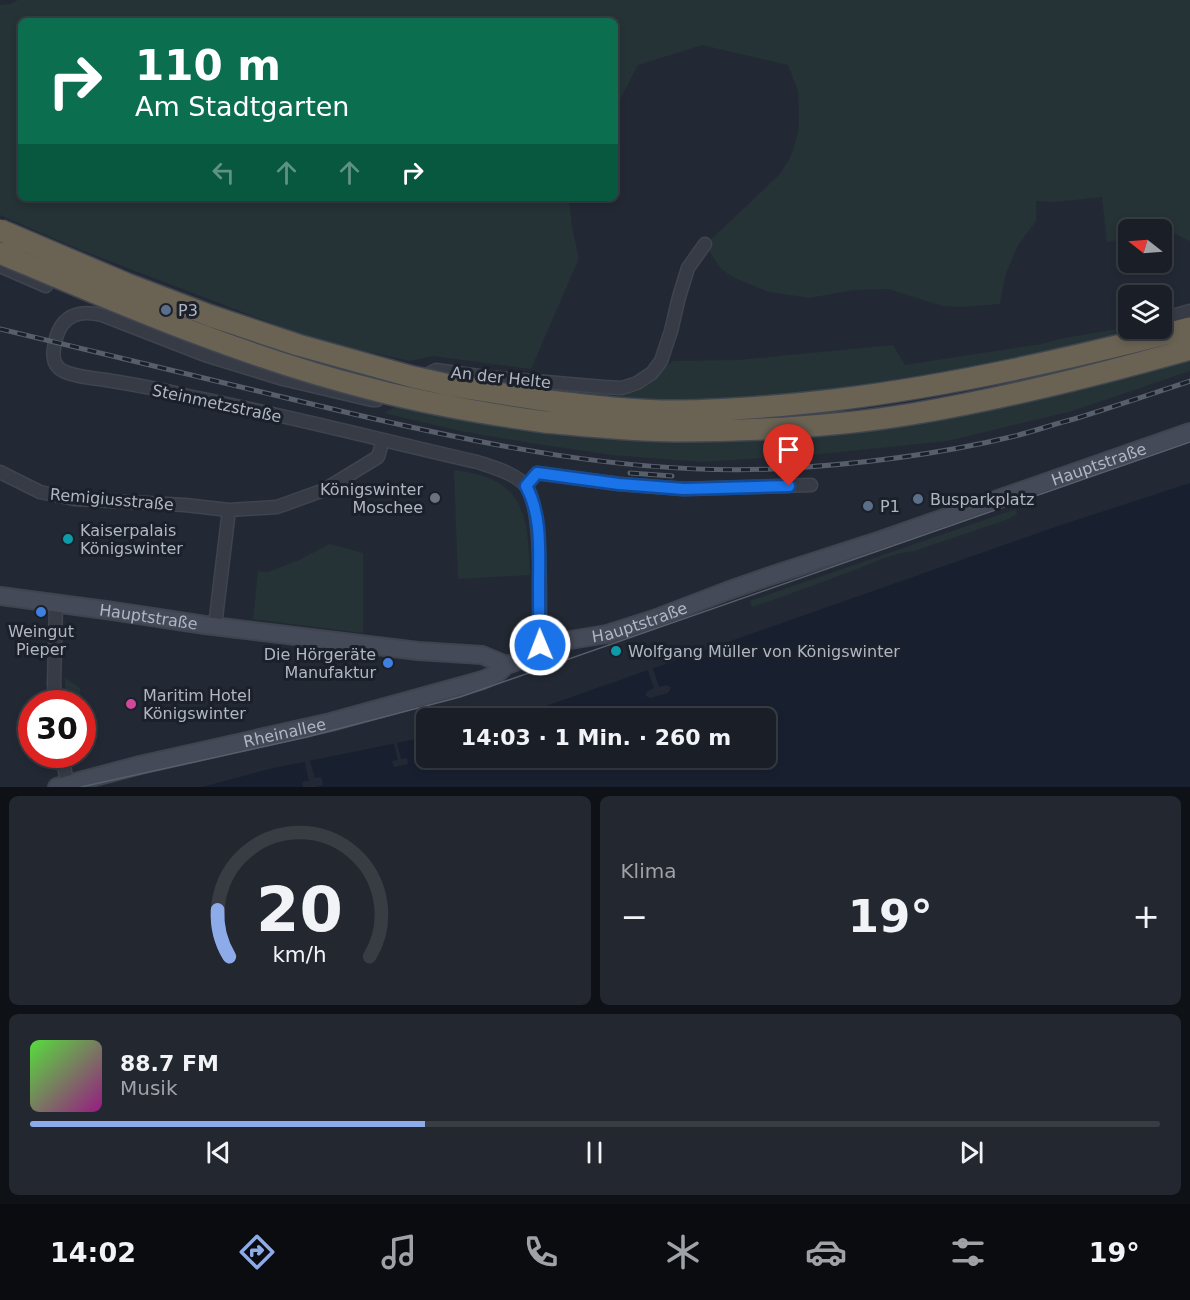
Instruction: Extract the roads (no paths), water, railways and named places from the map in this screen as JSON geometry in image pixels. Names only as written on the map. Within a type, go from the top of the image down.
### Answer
[{"type":"highway","points":[[0,230],[127,284],[211,316],[298,345],[413,377],[464,388],[593,406],[674,411],[733,410],[907,390],[1048,363],[1190,328]]},
{"type":"highway","points":[[0,253],[114,302],[291,366],[369,389],[501,416],[632,430],[675,431],[792,427],[910,414],[1064,382],[1190,349]]},
{"type":"street","name":"An der Helte","points":[[54,362],[57,336],[64,322],[82,313],[91,313],[102,315],[205,355],[283,379],[372,400],[389,399],[426,374],[436,370],[486,377],[622,388],[637,383],[652,373],[661,361],[688,268],[705,244]]},
{"type":"street","points":[[0,266],[46,286]]},
{"type":"street","points":[[1172,315],[1190,311]]},
{"type":"street","name":"Steinmetzstraße","points":[[54,362],[63,371],[73,374],[207,399],[477,462],[511,475],[526,486]]},
{"type":"street","name":"Hauptstraße","points":[[0,596],[418,651],[482,655],[506,665],[524,658],[540,645],[607,634],[654,620],[764,578],[881,540],[1190,432]]},
{"type":"street","name":"Remigiusstraße","points":[[0,472],[40,492],[74,499],[185,505],[229,510],[277,507],[324,490],[378,457],[383,440]]},
{"type":"street","points":[[540,645],[539,547],[535,508],[526,486],[537,473],[619,484],[684,489],[811,485]]},
{"type":"street","points":[[215,626],[229,510]]},
{"type":"street","points":[[55,690],[56,603]]},
{"type":"street","name":"Rheinallee","points":[[62,785],[331,722],[483,680],[498,673],[506,665]]},
{"type":"street","points":[[62,768],[62,785]]},
{"type":"water","points":[[1190,483],[1190,787],[202,787],[269,769],[416,739],[416,768],[776,768],[776,708],[540,708],[1058,526]]},
{"type":"tram line","points":[[81,787],[307,737],[460,697],[1190,442]]},
{"type":"railway","points":[[0,329],[451,436],[611,462],[719,470],[773,469],[865,462],[985,443],[1089,414],[1190,381]]},
{"type":"railway","points":[[630,473],[672,476]]},
{"type":"place","name":"P3","points":[[166,310]]},
{"type":"place","name":"Königswinter Moschee","points":[[435,498]]},
{"type":"place","name":"Busparkplatz","points":[[918,499]]},
{"type":"place","name":"P1","points":[[868,506]]},
{"type":"place","name":"Kaiserpalais Königswinter","points":[[68,539]]},
{"type":"place","name":"Weingut Pieper","points":[[41,612]]},
{"type":"place","name":"Wolfgang Müller von Königswinter","points":[[616,651]]},
{"type":"place","name":"Die Hörgeräte Manufaktur","points":[[388,663]]},
{"type":"place","name":"Maritim Hotel Königswinter","points":[[131,704]]}]
